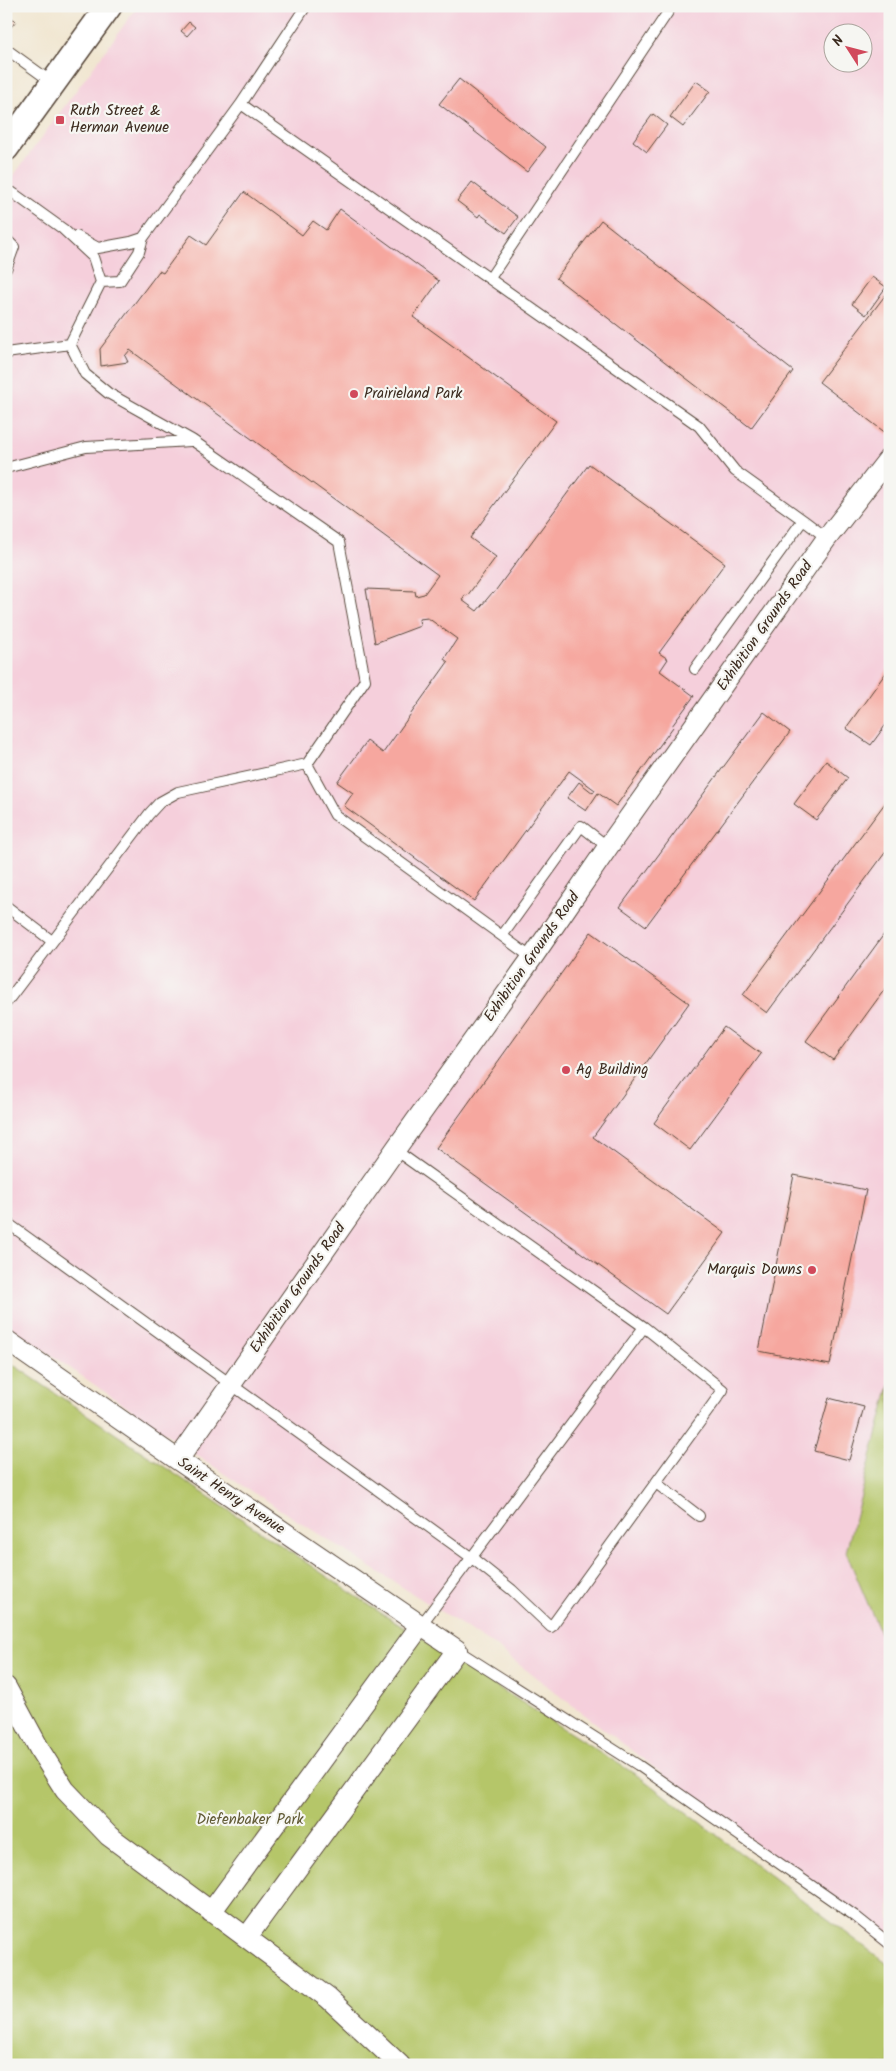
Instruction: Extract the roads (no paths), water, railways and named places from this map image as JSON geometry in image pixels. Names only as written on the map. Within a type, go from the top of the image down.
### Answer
[{"type":"street","points":[[6,148],[109,6]]},
{"type":"street","name":"Exhibition Grounds Road","points":[[178,1460],[827,538],[890,457]]},
{"type":"street","name":"Saint Henry Avenue","points":[[6,1340],[457,1650]]},
{"type":"street","points":[[211,1912],[421,1625]]},
{"type":"street","points":[[247,1937],[457,1650]]},
{"type":"street","points":[[6,1687],[41,1752],[65,1790],[109,1836],[328,1998],[400,2065]]},
{"type":"lane","points":[[101,282],[120,281],[139,252],[143,238],[241,104],[306,6]]},
{"type":"lane","points":[[490,278],[672,6]]},
{"type":"lane","points":[[6,49],[54,84]]},
{"type":"lane","points":[[241,104],[699,426],[735,471],[827,538]]},
{"type":"lane","points":[[6,192],[14,193],[63,229],[93,257],[101,282],[70,344]]},
{"type":"lane","points":[[63,229],[98,248],[143,238]]},
{"type":"lane","points":[[6,239],[14,247],[6,269]]},
{"type":"lane","points":[[6,353],[70,344]]},
{"type":"lane","points":[[6,1003],[160,802],[178,792],[307,764],[364,680],[339,542],[192,440],[108,393],[85,374],[70,344]]},
{"type":"lane","points":[[6,468],[86,447],[192,440]]},
{"type":"lane","points":[[695,669],[803,520]]},
{"type":"lane","points":[[307,764],[335,815],[532,958]]},
{"type":"lane","points":[[502,936],[581,826],[608,847]]},
{"type":"lane","points":[[6,906],[52,941]]},
{"type":"lane","points":[[6,1222],[472,1558],[512,1590],[551,1627],[723,1390],[644,1327],[395,1150]]},
{"type":"lane","points":[[421,1625],[644,1327]]},
{"type":"lane","points":[[656,1483],[699,1516]]},
{"type":"lane","points":[[457,1650],[638,1765],[855,1916],[890,1944]]},
{"type":"place","name":"Ruth Street & Herman Avenue","points":[[60,120]]},
{"type":"place","name":"Prairieland Park","points":[[354,394]]},
{"type":"place","name":"Ag Building","points":[[566,1070]]},
{"type":"place","name":"Marquis Downs","points":[[812,1270]]},
{"type":"park label","name":"Diefenbaker Park","points":[[250,1820]]}]
